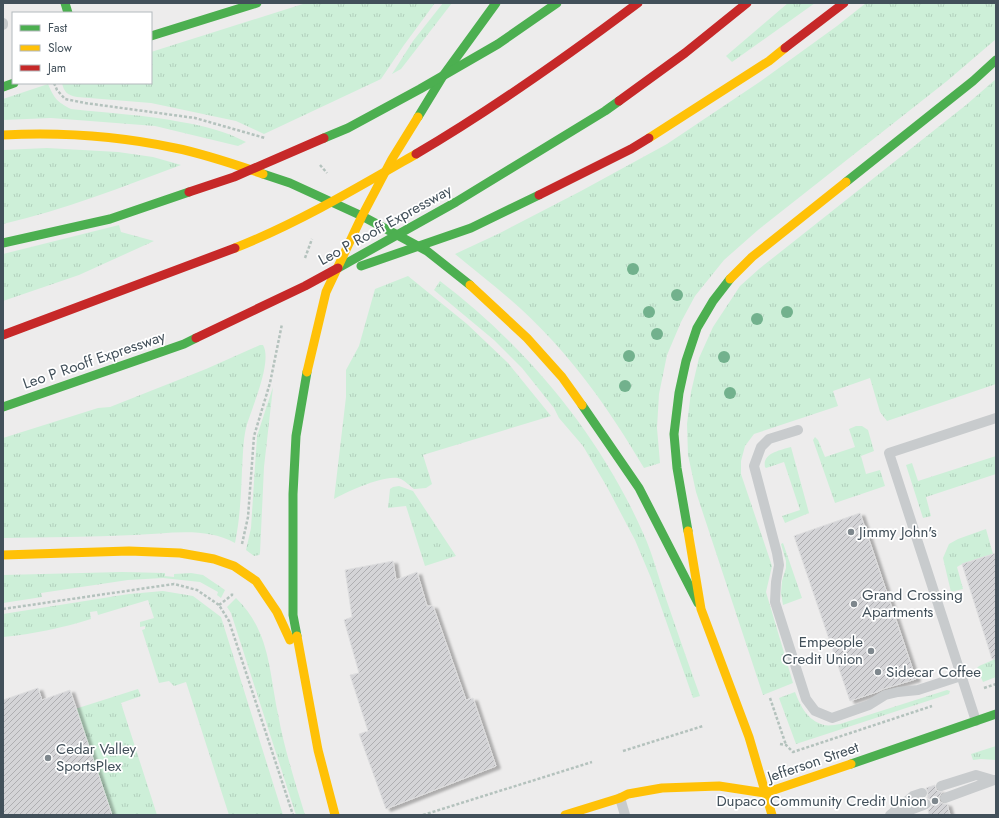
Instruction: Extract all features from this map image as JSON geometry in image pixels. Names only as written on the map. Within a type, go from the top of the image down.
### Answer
[{"type":"main road","points":[[152,36],[257,3]]},
{"type":"main road","points":[[335,815],[318,750],[293,615],[293,494],[296,436],[309,362],[326,292],[362,216],[392,159],[443,76],[496,3]]},
{"type":"main road","points":[[3,243],[110,219],[234,177],[348,128],[498,44],[557,3]]},
{"type":"main road","points":[[3,335],[262,237],[354,190],[462,127],[566,57],[638,3]]},
{"type":"main road","name":"Leo P Rooff Expressway","points":[[3,408],[184,344],[306,286],[456,202],[604,111],[685,53],[747,3]]},
{"type":"main road","points":[[306,286],[472,228],[631,149],[769,61],[844,3]]},
{"type":"main road","points":[[701,609],[677,468],[674,434],[679,393],[686,360],[698,328],[713,301],[731,278],[752,258],[966,86],[996,60]]},
{"type":"main road","points":[[3,135],[26,134],[98,136],[176,148],[233,164],[290,183],[362,216],[427,251],[470,285],[527,338],[562,376],[594,421],[638,488],[701,609],[749,737],[772,815]]},
{"type":"main road","points":[[3,555],[129,551],[180,553],[214,559],[238,569],[256,581],[276,612],[302,667]]},
{"type":"main road","name":"Jefferson Street","points":[[565,815],[620,798],[628,794],[662,788],[719,786],[765,793],[996,714]]},
{"type":"lane","points":[[976,721],[889,453],[996,418]]},
{"type":"lane","points":[[798,430],[769,439],[761,448],[754,466],[779,565],[775,602],[806,699],[815,711],[832,718],[869,706],[885,696],[898,692],[918,690],[961,676]]},
{"type":"lane","points":[[941,786],[976,775],[995,780]]},
{"type":"lane","points":[[945,798],[995,780]]},
{"type":"lane","points":[[890,815],[913,796],[922,793]]},
{"type":"lane","points":[[620,798],[625,815]]},
{"type":"lane","points":[[897,815],[926,804]]},
{"type":"path","points":[[54,84],[57,90],[65,99],[195,118],[270,139]]},
{"type":"path","points":[[318,163],[328,174],[328,190],[325,199]]},
{"type":"path","points":[[305,259],[312,236]]},
{"type":"path","points":[[219,605],[232,595],[238,569],[248,517],[254,436],[270,383],[284,320]]},
{"type":"path","points":[[3,609],[174,584],[197,590],[219,605],[229,621],[293,815]]},
{"type":"path","points":[[984,688],[996,684]]},
{"type":"path","points":[[770,698],[786,745],[793,754],[933,705]]},
{"type":"path","points":[[623,751],[702,726],[702,731]]},
{"type":"path","points":[[780,744],[786,745]]},
{"type":"path","points":[[423,815],[592,762]]},
{"type":"green space","points":[[306,3],[435,3],[381,79],[264,134],[236,121],[151,103],[77,97],[66,93],[65,91],[62,84],[152,84],[152,52]]},
{"type":"green space","points":[[443,3],[452,3],[401,69],[392,74],[413,41]]},
{"type":"green space","points":[[788,3],[815,3],[732,62],[726,56]]},
{"type":"green space","points":[[866,3],[996,3],[996,39],[947,81],[758,230],[724,260],[695,296],[681,322],[667,355],[659,394],[657,428],[660,463],[644,468],[603,404],[557,345],[521,309],[455,254],[500,233],[581,191],[667,144],[761,81]]},
{"type":"green space","points":[[996,79],[996,384],[887,421],[880,412],[870,378],[833,391],[838,406],[754,434],[745,446],[741,461],[741,474],[772,566],[766,592],[793,683],[763,695],[696,492],[688,455],[687,424],[691,392],[699,358],[713,327],[740,286],[759,269],[966,105]]},
{"type":"green space","points":[[48,84],[56,99],[71,109],[140,116],[207,127],[246,142],[238,146],[155,126],[51,118],[3,120],[3,99]]},
{"type":"green space","points":[[47,148],[118,152],[153,157],[181,165],[71,205],[3,224],[3,150]]},
{"type":"green space","points":[[119,225],[121,232],[154,241],[79,275],[3,301],[3,254]]},
{"type":"green space","points":[[408,276],[467,324],[508,363],[551,416],[423,455],[432,484],[426,488],[414,489],[401,479],[386,479],[367,484],[334,499],[346,397],[346,370],[359,346],[375,289]]},
{"type":"green space","points":[[440,281],[502,334],[531,364],[558,395],[606,462],[626,498],[647,542],[700,696],[693,698],[651,578],[635,540],[583,446],[559,418],[554,408],[522,368],[494,340],[434,290]]},
{"type":"green space","points":[[263,345],[265,362],[260,386],[245,433],[240,507],[235,543],[211,534],[186,532],[118,536],[3,538],[3,438],[98,408],[110,407],[206,369]]},
{"type":"green space","points":[[273,387],[264,467],[260,553],[259,555],[254,556],[246,550],[251,528],[257,436]]},
{"type":"green space","points":[[856,426],[862,426],[868,430],[874,451],[861,456],[866,474],[880,470],[885,486],[835,503],[813,440],[815,437],[818,440],[825,457],[855,447],[849,429]]},
{"type":"green space","points":[[791,447],[809,513],[785,523],[782,516],[800,510],[784,462],[766,468],[765,462],[769,455]]},
{"type":"green space","points":[[996,456],[996,474],[926,497],[931,516],[923,518],[906,465],[912,463],[918,481]]},
{"type":"green space","points":[[399,486],[413,491],[456,556],[425,566],[406,506],[388,508],[390,489]]},
{"type":"green space","points":[[986,529],[993,554],[957,567],[963,589],[951,592],[943,558],[949,544],[958,539]]},
{"type":"green space","points":[[783,543],[802,598],[783,605],[781,593],[786,561],[781,544]]},
{"type":"green space","points":[[122,572],[165,573],[165,576],[174,577],[174,574],[191,573],[203,575],[225,590],[221,598],[217,595],[218,592],[200,582],[163,578],[128,580],[41,593],[42,597],[3,603],[3,575]]},
{"type":"green space","points":[[163,591],[193,596],[221,617],[283,815],[229,815],[186,682],[174,686],[169,681],[159,683],[142,630],[145,629],[145,626],[140,627],[140,622],[154,618],[148,600],[98,615],[97,611],[90,612],[91,619],[69,625],[3,637],[3,614],[129,594]]},
{"type":"green space","points":[[236,598],[256,624],[262,638],[270,667],[283,739],[305,815],[296,815],[231,613],[227,607]]},
{"type":"green space","points":[[996,636],[996,677],[983,682],[977,668],[993,660]]},
{"type":"green space","points":[[138,689],[141,696],[121,703],[157,815],[112,815],[75,709]]},
{"type":"green space","points":[[947,690],[950,691],[949,694],[796,744],[779,698],[795,692],[802,708],[813,720],[824,725],[830,725],[840,724]]},
{"type":"green space","points":[[996,746],[996,760],[973,760],[971,754]]},
{"type":"building","name":"Grand Crossing Apartments","points":[[860,513],[916,679],[850,701],[794,536]]},
{"type":"building","name":"Grand Crossing Apartments","points":[[996,553],[996,659],[992,659],[962,564]]},
{"type":"building","points":[[393,561],[396,580],[417,572],[427,606],[433,606],[466,700],[473,698],[496,766],[386,809],[359,734],[368,731],[350,675],[359,673],[344,620],[352,617],[345,570]]},
{"type":"building","name":"Cedar Valley SportsPlex","points":[[38,688],[42,700],[70,690],[112,815],[3,815],[3,700]]},
{"type":"building","points":[[935,785],[936,790],[942,792],[939,797],[939,801],[947,804],[950,815],[929,815],[928,810],[931,808],[932,802],[927,798],[928,794],[926,788]]},
{"type":"traffic: fast","points":[[65,3],[68,12]]},
{"type":"traffic: fast","points":[[152,36],[257,3]]},
{"type":"traffic: fast","points":[[418,117],[443,76],[496,3]]},
{"type":"traffic: fast","points":[[324,138],[348,128],[498,44],[557,3]]},
{"type":"traffic: fast","points":[[846,182],[973,81],[996,60]]},
{"type":"traffic: fast","points":[[3,87],[12,84]]},
{"type":"traffic: fast","points":[[338,268],[456,202],[619,101]]},
{"type":"traffic: fast","points":[[263,174],[290,183],[362,216],[427,251],[470,285]]},
{"type":"traffic: fast","points":[[3,243],[110,219],[189,192]]},
{"type":"traffic: fast","points":[[361,266],[471,228],[539,195]]},
{"type":"traffic: fast","points":[[688,531],[677,468],[674,434],[679,393],[686,361],[697,328],[713,301],[730,279]]},
{"type":"traffic: fast","points":[[3,407],[184,344],[196,338]]},
{"type":"traffic: fast","points":[[297,636],[293,615],[293,494],[296,436],[307,372]]},
{"type":"traffic: fast","points":[[582,405],[639,488],[698,603]]},
{"type":"traffic: fast","points":[[851,764],[996,714]]},
{"type":"traffic: slow","points":[[649,138],[769,61],[785,48]]},
{"type":"traffic: slow","points":[[307,372],[326,292],[362,216],[392,159],[418,117]]},
{"type":"traffic: slow","points":[[3,135],[46,134],[133,140],[197,153],[263,174]]},
{"type":"traffic: slow","points":[[235,248],[282,228],[416,154]]},
{"type":"traffic: slow","points":[[730,279],[752,257],[846,182]]},
{"type":"traffic: slow","points":[[470,285],[527,338],[562,377],[582,405]]},
{"type":"traffic: slow","points":[[688,531],[701,609],[749,737],[772,815]]},
{"type":"traffic: slow","points":[[3,555],[129,551],[180,553],[214,559],[234,566],[256,581],[277,612],[290,640]]},
{"type":"traffic: slow","points":[[297,636],[318,750],[335,815]]},
{"type":"traffic: slow","points":[[565,815],[620,798],[628,794],[662,788],[719,786],[765,793],[851,764]]},
{"type":"traffic: jam","points":[[416,154],[445,137],[529,82],[638,3]]},
{"type":"traffic: jam","points":[[619,101],[685,53],[747,3]]},
{"type":"traffic: jam","points":[[785,48],[844,3]]},
{"type":"traffic: jam","points":[[189,192],[234,177],[324,138]]},
{"type":"traffic: jam","points":[[539,195],[631,149],[649,138]]},
{"type":"traffic: jam","points":[[3,335],[235,248]]},
{"type":"traffic: jam","points":[[196,338],[305,286],[338,268]]},
{"type":"place","name":"Jimmy John's","points":[[851,532]]},
{"type":"place","name":"Grand Crossing Apartments","points":[[854,604]]},
{"type":"place","name":"Empeople Credit Union","points":[[871,651]]},
{"type":"place","name":"Sidecar Coffee","points":[[878,672]]},
{"type":"place","name":"Cedar Valley SportsPlex","points":[[48,758]]},
{"type":"place","name":"Dupaco Community Credit Union","points":[[935,801]]}]
